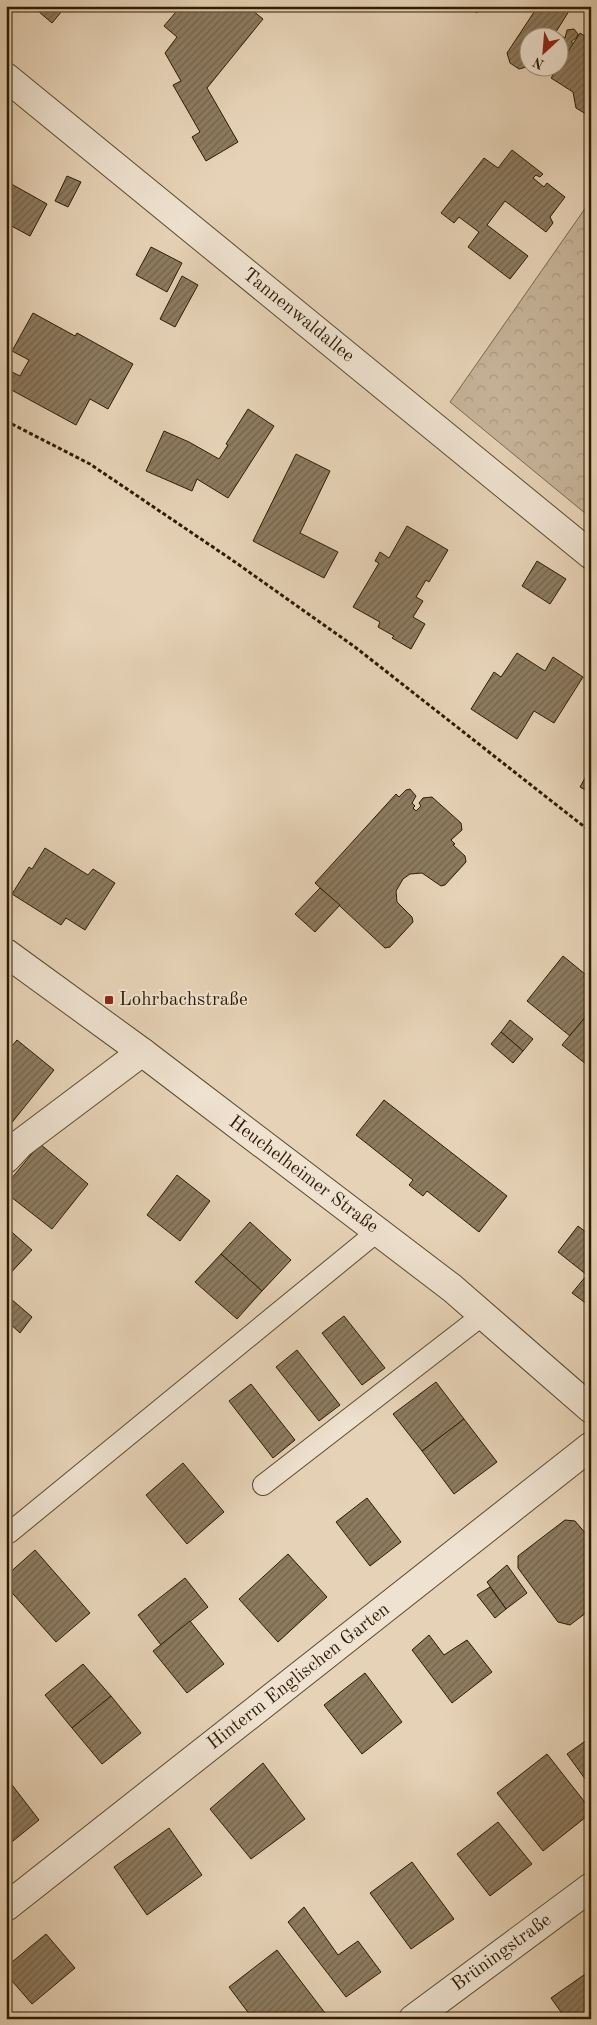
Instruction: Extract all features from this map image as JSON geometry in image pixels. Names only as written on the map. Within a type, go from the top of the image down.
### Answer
[{"type":"street","name":"Tannenwaldallee","points":[[6,77],[591,554]]},
{"type":"street","name":"Heuchelheimer Straße","points":[[6,953],[142,1052],[378,1231],[484,1314],[591,1409]]},
{"type":"street","points":[[6,1159],[21,1143],[142,1052]]},
{"type":"street","name":"Hinterm Englischen Garten","points":[[6,1907],[591,1446]]},
{"type":"street","name":"Brüningstraße","points":[[413,2019],[591,1887]]},
{"type":"lane","points":[[9,1533],[378,1231]]},
{"type":"lane","points":[[263,1485],[484,1314]]},
{"type":"path","points":[[6,421],[90,464],[235,562],[355,647],[591,832]]},
{"type":"green space","points":[[591,200],[591,518],[450,402]]},
{"type":"building","points":[[32,6],[66,6],[52,23]]},
{"type":"building","points":[[181,6],[247,6],[263,19],[207,88],[238,142],[206,161],[192,137],[200,132],[173,85],[181,81],[165,53],[177,37],[164,26]]},
{"type":"building","points":[[467,6],[481,6],[477,13]]},
{"type":"building","points":[[538,6],[561,6],[569,11],[558,28],[523,28]]},
{"type":"building","points":[[574,29],[578,34],[571,42],[574,44],[570,50],[570,30]]},
{"type":"building","points":[[520,33],[520,69],[510,63],[507,53]]},
{"type":"building","points":[[580,33],[591,40],[591,117],[576,108],[573,92],[551,78],[570,78],[570,49]]},
{"type":"building","points":[[512,150],[543,174],[540,177],[536,175],[533,178],[544,187],[547,183],[565,197],[550,217],[553,223],[546,232],[505,201],[487,225],[528,256],[510,279],[468,247],[479,232],[459,217],[454,223],[441,213],[484,158],[498,168]]},
{"type":"building","points":[[67,176],[81,182],[68,207],[55,201]]},
{"type":"building","points":[[6,181],[47,204],[30,236],[6,223]]},
{"type":"building","points":[[151,247],[182,263],[167,292],[136,275]]},
{"type":"building","points":[[182,276],[198,285],[175,327],[160,319]]},
{"type":"building","points":[[33,313],[75,336],[77,333],[133,364],[108,409],[90,399],[76,425],[6,387],[6,369],[20,376],[29,360],[12,351]]},
{"type":"building","points":[[248,409],[274,426],[228,498],[197,479],[192,491],[146,471],[164,431],[189,442],[219,459]]},
{"type":"building","points":[[296,454],[330,471],[300,533],[338,552],[324,578],[253,541]]},
{"type":"building","points":[[407,526],[448,550],[429,582],[426,580],[416,597],[423,601],[413,617],[425,624],[411,649],[378,627],[380,622],[353,607],[379,563],[375,561],[380,552],[389,558]]},
{"type":"building","points":[[537,561],[566,579],[550,604],[522,586]]},
{"type":"building","points":[[517,653],[545,671],[553,657],[583,677],[554,723],[534,711],[517,739],[471,709],[494,672],[501,677]]},
{"type":"building","points":[[591,758],[591,793],[580,787],[590,769],[586,767]]},
{"type":"building","points":[[410,789],[416,796],[412,803],[416,811],[421,806],[419,803],[423,798],[432,797],[461,823],[462,830],[451,840],[455,844],[453,845],[465,856],[466,862],[445,885],[441,886],[422,873],[410,874],[403,879],[396,891],[397,902],[412,917],[413,922],[390,947],[385,948],[315,883],[396,794],[399,797],[406,790]]},
{"type":"building","points":[[45,848],[88,875],[93,869],[115,883],[85,930],[66,918],[61,925],[12,894],[29,867],[32,869]]},
{"type":"building","points":[[320,888],[340,905],[315,932],[295,914]]},
{"type":"building","points":[[563,956],[591,979],[591,1010],[570,1036],[527,1001]]},
{"type":"building","points":[[591,1010],[591,1068],[562,1045]]},
{"type":"building","points":[[510,1020],[533,1039],[523,1051],[501,1032]]},
{"type":"building","points":[[501,1032],[523,1051],[513,1063],[491,1044]]},
{"type":"building","points":[[17,1040],[54,1070],[10,1125],[6,1122],[6,1053]]},
{"type":"building","points":[[384,1100],[507,1196],[479,1232],[427,1191],[423,1196],[409,1185],[413,1180],[356,1135]]},
{"type":"building","points":[[40,1144],[88,1184],[52,1229],[6,1193],[6,1185]]},
{"type":"building","points":[[177,1175],[210,1201],[180,1241],[147,1215]]},
{"type":"building","points":[[250,1222],[291,1260],[262,1291],[221,1254]]},
{"type":"building","points":[[578,1226],[591,1236],[591,1270],[587,1275],[558,1252]]},
{"type":"building","points":[[6,1227],[32,1250],[6,1278]]},
{"type":"building","points":[[221,1254],[262,1291],[237,1319],[195,1282]]},
{"type":"building","points":[[591,1270],[591,1307],[572,1293]]},
{"type":"building","points":[[11,1299],[32,1317],[20,1333],[6,1320],[6,1305]]},
{"type":"building","points":[[344,1316],[385,1368],[362,1385],[322,1333]]},
{"type":"building","points":[[297,1350],[340,1405],[319,1421],[276,1367]]},
{"type":"building","points":[[436,1382],[464,1419],[422,1451],[393,1414]]},
{"type":"building","points":[[251,1384],[295,1440],[273,1458],[229,1401]]},
{"type":"building","points":[[464,1419],[497,1462],[454,1494],[422,1451]]},
{"type":"building","points":[[183,1463],[224,1512],[187,1544],[146,1495]]},
{"type":"building","points":[[367,1498],[401,1542],[370,1566],[336,1522]]},
{"type":"building","points":[[565,1520],[575,1521],[587,1535],[585,1545],[591,1552],[591,1609],[570,1625],[558,1622],[518,1568],[518,1556]]},
{"type":"building","points":[[35,1550],[90,1613],[56,1642],[6,1586],[6,1576]]},
{"type":"building","points":[[288,1554],[327,1597],[278,1642],[239,1599]]},
{"type":"building","points":[[507,1565],[527,1593],[506,1609],[487,1582]]},
{"type":"building","points":[[185,1578],[208,1607],[161,1645],[138,1615]]},
{"type":"building","points":[[490,1587],[506,1609],[495,1618],[477,1595]]},
{"type":"building","points":[[190,1621],[224,1664],[187,1693],[153,1651]]},
{"type":"building","points":[[429,1635],[444,1655],[467,1640],[492,1672],[452,1703],[412,1650]]},
{"type":"building","points":[[83,1664],[111,1696],[72,1728],[45,1695]]},
{"type":"building","points":[[365,1673],[402,1722],[362,1754],[324,1705]]},
{"type":"building","points":[[111,1696],[141,1733],[102,1764],[72,1728]]},
{"type":"building","points":[[591,1737],[591,1787],[567,1754]]},
{"type":"building","points":[[547,1754],[591,1810],[591,1813],[543,1851],[497,1793]]},
{"type":"building","points":[[263,1763],[305,1819],[251,1859],[210,1809]]},
{"type":"building","points":[[9,1781],[39,1820],[8,1845],[6,1843],[6,1783]]},
{"type":"building","points":[[498,1822],[532,1864],[490,1896],[457,1854]]},
{"type":"building","points":[[169,1828],[202,1875],[147,1915],[114,1867]]},
{"type":"building","points":[[412,1862],[454,1919],[411,1949],[370,1893]]},
{"type":"building","points":[[304,1907],[338,1955],[358,1941],[381,1972],[346,1997],[288,1922]]},
{"type":"building","points":[[46,1934],[75,1968],[32,2004],[6,1974],[6,1967]]},
{"type":"building","points":[[277,1950],[325,2013],[317,2019],[253,2019],[229,1987]]},
{"type":"building","points":[[591,1970],[591,2019],[566,2019],[551,1998]]},
{"type":"place","name":"Lohrbachstraße","points":[[109,1000]]}]
